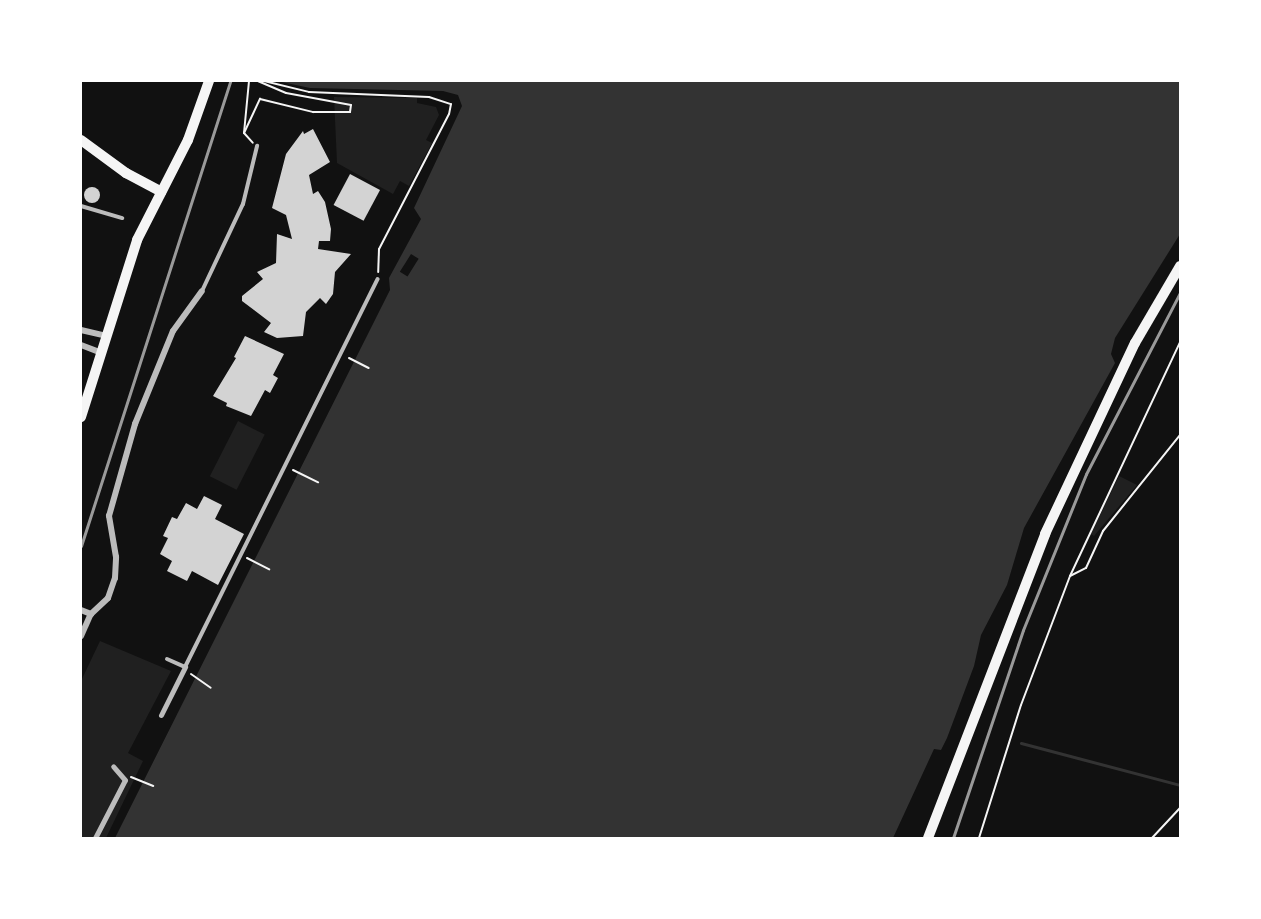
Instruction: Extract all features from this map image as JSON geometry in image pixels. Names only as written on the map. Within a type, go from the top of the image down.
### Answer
[{"type":"main road","points":[[81,417],[137,240],[188,140],[209,81]]},
{"type":"main road","points":[[81,140],[126,173],[160,192]]},
{"type":"main road","points":[[928,838],[1045,534],[1135,343],[1180,266]]},
{"type":"street","points":[[81,636],[91,614],[108,598],[115,578],[116,557],[109,516],[135,424],[173,331],[202,291]]},
{"type":"street","points":[[81,330],[107,336]]},
{"type":"street","points":[[81,345],[102,353]]},
{"type":"street","points":[[81,610],[91,614]]},
{"type":"street","points":[[161,715],[185,667]]},
{"type":"street","points":[[95,838],[125,780],[113,766]]},
{"type":"lane","points":[[202,291],[243,204],[257,146]]},
{"type":"lane","points":[[81,206],[122,218]]},
{"type":"lane","points":[[167,659],[185,667],[378,279]]},
{"type":"path","points":[[244,133],[249,81]]},
{"type":"path","points":[[244,133],[260,99],[313,112],[350,112],[351,105],[286,93],[258,81]]},
{"type":"path","points":[[264,81],[309,92],[429,97],[451,104],[449,114],[379,249],[378,279]]},
{"type":"path","points":[[244,133],[257,146]]},
{"type":"path","points":[[979,838],[1032,672],[1070,576],[1180,342]]},
{"type":"path","points":[[349,358],[369,368]]},
{"type":"path","points":[[1070,576],[1086,568],[1103,531],[1180,435]]},
{"type":"path","points":[[293,470],[318,482]]},
{"type":"path","points":[[241,555],[269,569]]},
{"type":"path","points":[[185,667],[211,688]]},
{"type":"path","points":[[125,780],[134,776],[153,786]]},
{"type":"path","points":[[1152,838],[1180,808]]},
{"type":"shaded area","points":[[277,81],[1180,81],[1180,234],[1115,338],[1111,354],[1115,363],[1024,528],[1007,585],[981,635],[974,666],[947,738],[941,750],[934,749],[893,838],[115,838],[390,290],[389,278],[421,219],[414,208],[462,106],[458,95],[443,91],[310,88]]},
{"type":"shaded area","points":[[334,97],[417,98],[417,103],[436,107],[439,115],[426,140],[432,143],[409,186],[400,181],[393,194],[337,163]]},
{"type":"shaded area","points":[[238,421],[265,435],[237,490],[210,476]]},
{"type":"shaded area","points":[[1119,476],[1137,485],[1094,536],[1091,534]]},
{"type":"shaded area","points":[[100,641],[171,671],[128,753],[143,761],[106,838],[81,838],[81,681]]},
{"type":"pier","points":[[411,254],[419,259],[408,277],[400,272]]},
{"type":"building","points":[[313,129],[330,162],[309,175],[313,194],[318,191],[325,202],[331,229],[330,241],[319,241],[318,249],[351,254],[335,272],[333,294],[326,304],[320,298],[306,312],[303,336],[277,338],[264,332],[271,323],[242,301],[242,296],[263,279],[257,272],[276,263],[277,234],[292,239],[286,215],[272,208],[286,154],[303,131],[304,134]]},
{"type":"building","points":[[350,174],[380,190],[364,221],[334,205]]},
{"type":"building","points":[[92,187],[100,195],[92,203],[84,195]]},
{"type":"building","points":[[245,336],[284,354],[273,375],[278,378],[270,393],[265,390],[251,416],[226,406],[227,403],[213,396],[236,358],[234,357]]},
{"type":"building","points":[[204,496],[222,505],[215,519],[244,534],[218,585],[192,571],[187,581],[167,571],[172,561],[160,554],[168,538],[163,536],[172,517],[177,519],[186,503],[197,509]]},
{"type":"waterway","points":[[1021,743],[1180,785]]},
{"type":"railway","points":[[81,546],[230,81]]},
{"type":"railway","points":[[953,838],[1023,630],[1086,474],[1180,293]]}]
